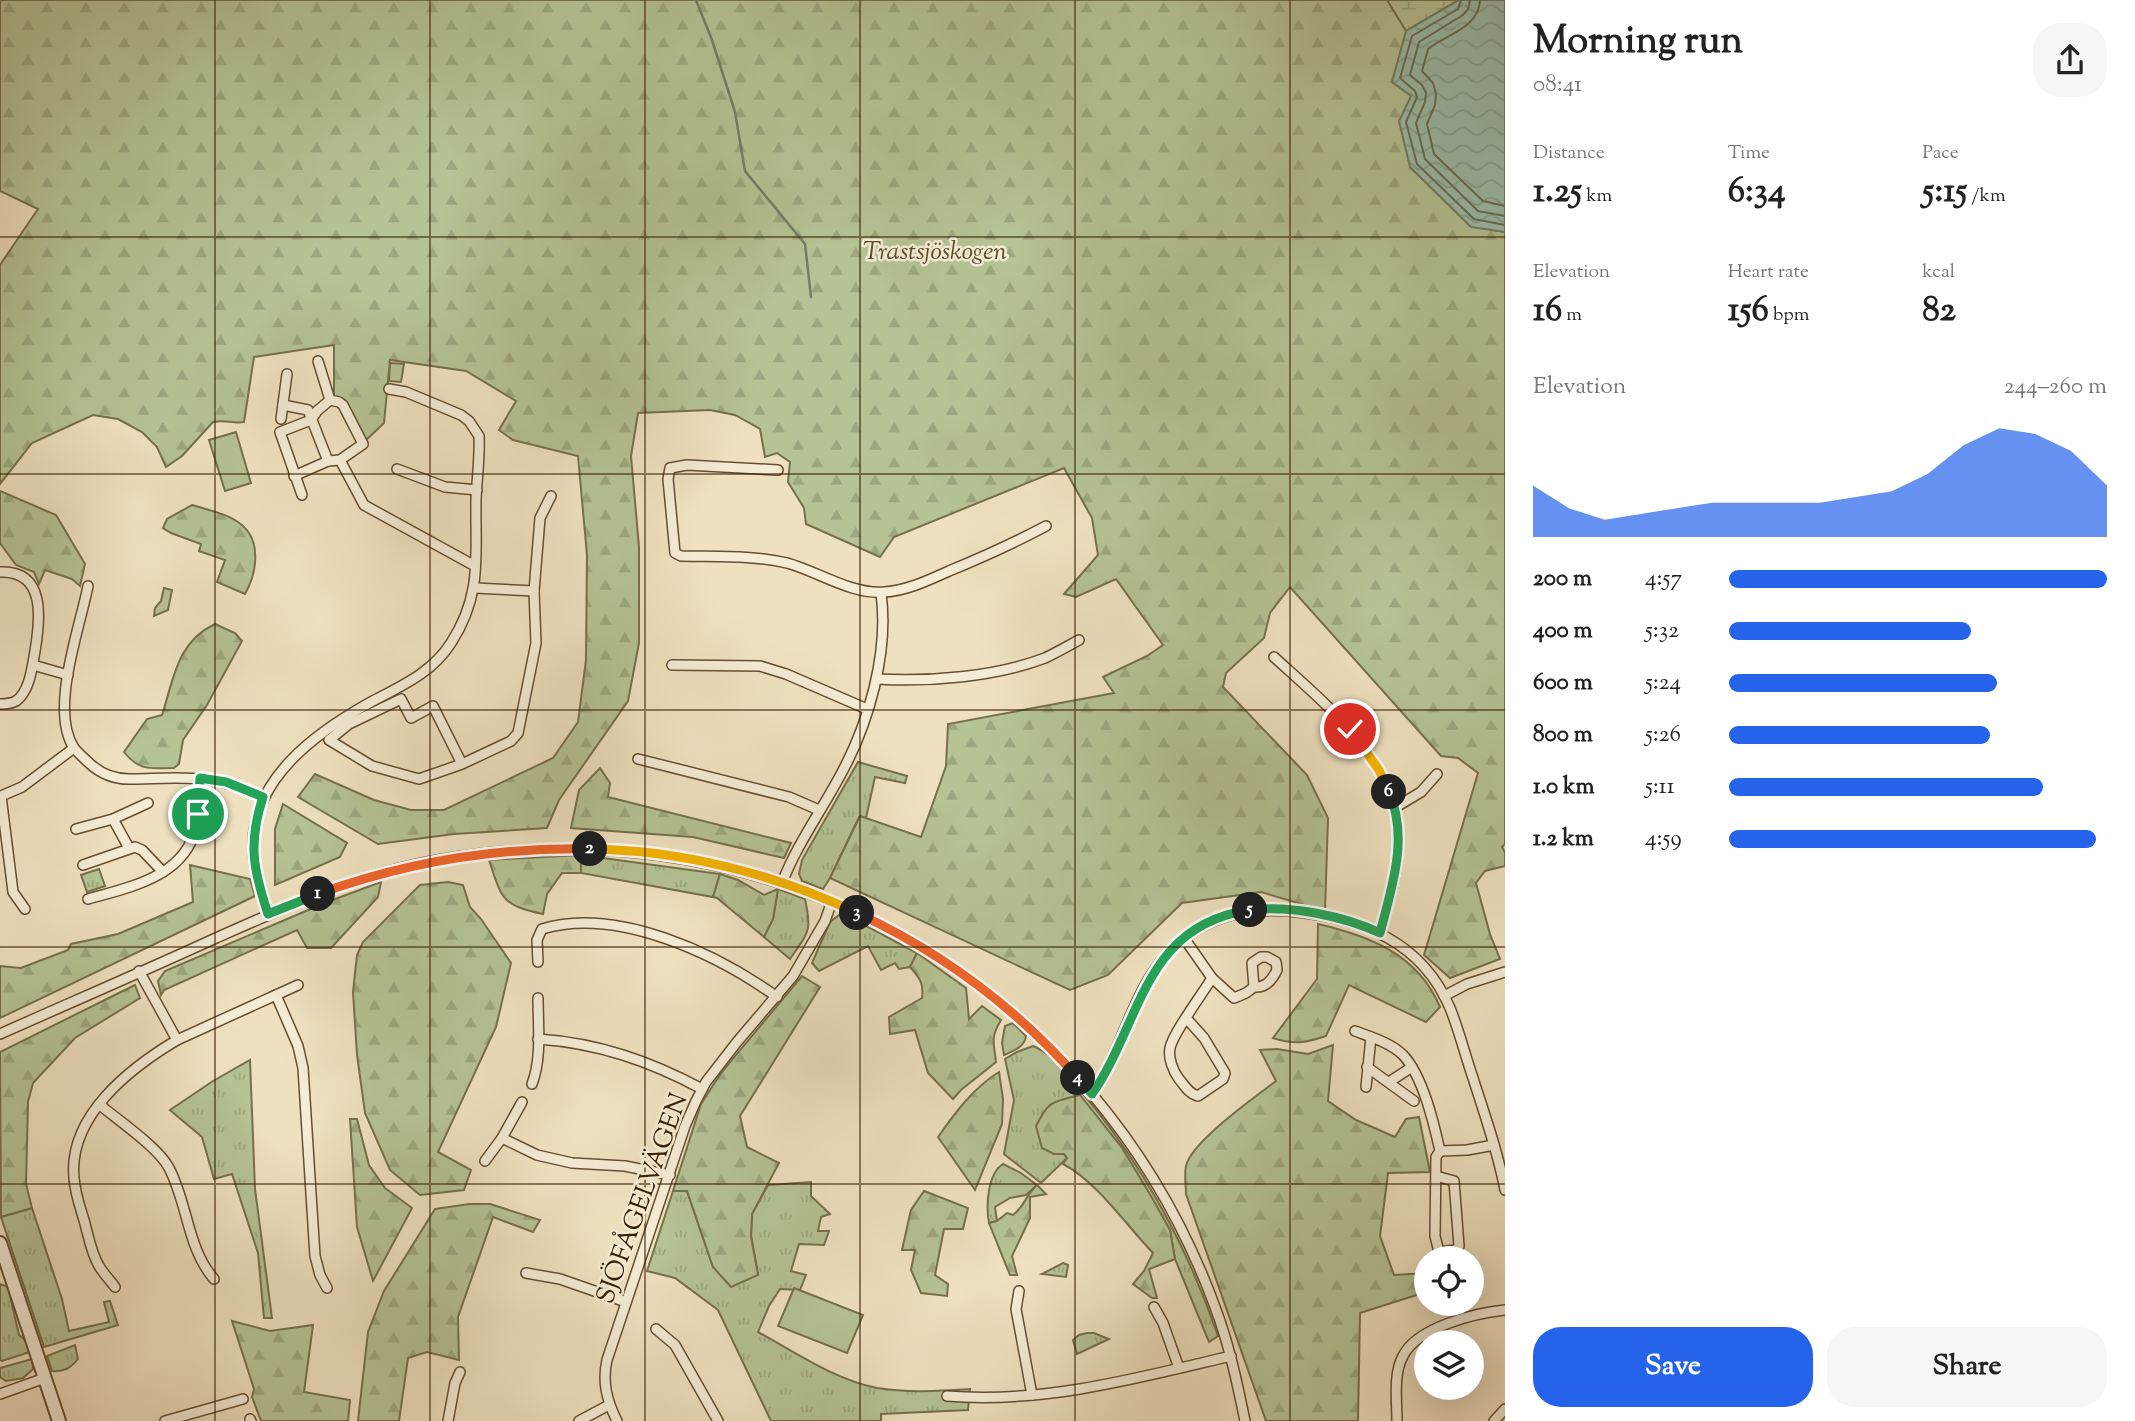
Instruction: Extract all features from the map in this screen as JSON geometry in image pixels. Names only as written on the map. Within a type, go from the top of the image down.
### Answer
[{"type":"street","points":[[318,361],[330,401]]},
{"type":"street","points":[[281,419],[287,374]]},
{"type":"street","points":[[268,914],[253,850],[254,828],[263,797],[287,764],[323,732],[404,686],[431,666],[453,641],[475,588],[479,436],[461,415],[406,392],[389,389]]},
{"type":"street","points":[[294,476],[328,461],[341,460],[363,444],[339,402],[330,401],[317,411],[311,420],[280,432],[294,476],[302,495]]},
{"type":"street","points":[[283,405],[308,410],[328,461]]},
{"type":"street","points":[[341,460],[364,505],[475,566]]},
{"type":"street","points":[[778,470],[672,466],[668,479],[675,553],[681,556],[758,559],[786,563],[849,586],[881,593],[917,584],[968,564],[1010,546],[1046,526]]},
{"type":"street","points":[[397,469],[445,487],[477,490]]},
{"type":"street","points":[[462,764],[433,706],[411,718],[401,699],[349,724],[329,740],[372,766],[419,779],[462,764],[511,741],[518,733],[536,643],[534,591],[540,518],[551,496]]},
{"type":"street","points":[[0,572],[26,580],[34,590],[38,602],[39,628],[33,665],[23,693],[16,701],[0,704]]},
{"type":"street","points":[[88,586],[68,676],[64,714],[74,748],[97,769],[116,778],[200,778],[226,782],[263,797]]},
{"type":"street","points":[[475,588],[534,591]]},
{"type":"street","points":[[782,883],[850,755],[877,680],[882,620],[881,593]]},
{"type":"street","points":[[877,680],[936,678],[1004,669],[1045,658],[1079,640]]},
{"type":"street","points":[[1274,657],[1350,729],[1379,770],[1396,807],[1397,867],[1380,933]]},
{"type":"street","points":[[672,664],[760,666],[786,674],[867,709]]},
{"type":"street","points":[[33,665],[68,676]]},
{"type":"street","points":[[25,909],[13,892],[1,796],[22,787],[74,748]]},
{"type":"street","points":[[638,759],[789,797],[819,810]]},
{"type":"street","points":[[1396,807],[1421,792],[1437,774]]},
{"type":"street","points":[[88,899],[141,884],[177,864],[195,830],[200,778]]},
{"type":"street","points":[[76,829],[113,819],[148,803]]},
{"type":"street","points":[[113,819],[129,848]]},
{"type":"street","points":[[83,865],[135,847],[142,850],[163,872]]},
{"type":"street","points":[[0,1034],[268,914],[319,893],[396,869],[477,854],[525,849],[605,849],[694,860],[782,883],[832,901],[908,940],[985,991],[1041,1039],[1092,1094],[1135,1150],[1180,1226],[1214,1304],[1231,1356],[1245,1421]]},
{"type":"street","name":"SJÖFÅGELVÄGEN","points":[[617,1421],[609,1405],[605,1368],[685,1126],[702,1089],[737,1042],[793,976],[825,921],[832,901]]},
{"type":"street","points":[[1092,1094],[1107,1071],[1152,973],[1184,938],[1219,918],[1244,911],[1273,909],[1341,918],[1380,933],[1414,958],[1444,996],[1503,1168],[1505,1191]]},
{"type":"street","points":[[538,962],[537,940],[542,929],[563,924],[610,926],[660,937],[722,962],[777,997]]},
{"type":"street","points":[[1184,938],[1212,978],[1234,998],[1254,987]]},
{"type":"street","points":[[139,971],[177,1040]]},
{"type":"street","points":[[1444,996],[1467,984],[1505,972]]},
{"type":"street","points":[[1187,1019],[1204,1038],[1225,1073],[1223,1079],[1198,1096],[1191,1094],[1176,1074],[1170,1055],[1173,1040],[1212,978]]},
{"type":"street","points":[[115,1287],[98,1265],[78,1202],[74,1178],[74,1159],[88,1120],[131,1072],[177,1040],[298,985]]},
{"type":"street","points":[[276,995],[298,1046],[303,1068],[315,1256],[327,1288]]},
{"type":"street","points":[[532,1084],[538,1039],[538,998]]},
{"type":"street","points":[[1355,1031],[1397,1050],[1412,1067],[1428,1108],[1440,1151],[1436,1157],[1437,1246]]},
{"type":"street","points":[[1366,1087],[1371,1037]]},
{"type":"street","points":[[538,1039],[583,1043],[624,1054],[702,1089]]},
{"type":"street","points":[[1367,1067],[1414,1101]]},
{"type":"street","points":[[1389,1082],[1412,1067]]},
{"type":"street","points":[[485,1161],[502,1138],[522,1102]]},
{"type":"street","points":[[100,1105],[140,1138],[169,1168],[198,1255],[214,1279]]},
{"type":"street","points":[[502,1138],[537,1155],[572,1163],[625,1166],[670,1175]]},
{"type":"street","points":[[1440,1151],[1466,1150],[1494,1144]]},
{"type":"street","points":[[1436,1176],[1454,1181],[1459,1246]]},
{"type":"street","points":[[0,1243],[59,1421]]},
{"type":"street","points":[[526,1273],[548,1275],[626,1302]]},
{"type":"street","points":[[1019,1291],[1016,1309],[1032,1395]]},
{"type":"street","points":[[1154,1307],[1163,1323],[1179,1368]]},
{"type":"street","points":[[1397,1421],[1397,1377],[1401,1358],[1406,1351],[1421,1338],[1450,1322],[1468,1315],[1505,1310]]},
{"type":"street","points":[[656,1329],[675,1345],[719,1421]]},
{"type":"street","points":[[947,1396],[1032,1395],[1070,1391],[1231,1356]]},
{"type":"street","points":[[449,1421],[455,1383],[460,1372]]},
{"type":"street","points":[[0,1394],[45,1378]]},
{"type":"street","points":[[165,1421],[243,1399]]},
{"type":"street","points":[[579,1421],[609,1405]]},
{"type":"street","points":[[1494,1421],[1505,1409]]},
{"type":"green space","name":"Trastsjöskogen","points":[[0,0],[1459,0],[1406,31],[1411,96],[1410,167],[1471,226],[1505,232],[1505,844],[1502,847],[1505,852],[1505,866],[1485,871],[1476,883],[1500,959],[1450,978],[1424,955],[1478,773],[1458,758],[1441,756],[1290,587],[1270,613],[1264,638],[1226,673],[1223,687],[1307,775],[1328,818],[1325,911],[1261,892],[1182,903],[1108,975],[1070,990],[830,878],[860,816],[921,837],[946,766],[948,724],[1114,693],[1103,677],[1147,656],[1163,645],[1116,579],[1076,597],[1064,594],[1098,555],[1092,518],[1064,468],[894,537],[880,557],[806,524],[804,508],[788,482],[790,462],[777,453],[765,457],[760,429],[735,415],[710,410],[638,413],[631,456],[639,547],[639,643],[628,701],[559,800],[547,828],[454,834],[378,844],[298,797],[315,774],[374,800],[411,810],[444,810],[553,758],[578,722],[586,660],[587,555],[578,456],[513,440],[499,430],[516,401],[466,371],[390,360],[384,423],[364,442],[351,411],[334,398],[334,345],[254,357],[244,422],[213,422],[182,456],[166,467],[157,447],[142,432],[118,419],[93,415],[32,443],[0,484],[0,265],[38,209],[0,191]]},
{"type":"green space","points":[[1387,0],[1459,0],[1406,31]]},
{"type":"green space","points":[[390,363],[404,364],[401,382],[389,381]]},
{"type":"green space","points":[[236,432],[251,483],[225,491],[209,440]]},
{"type":"green space","points":[[0,491],[56,515],[85,564],[80,586],[72,579],[45,570],[39,584],[34,572],[16,565],[0,543]]},
{"type":"green space","points":[[192,505],[232,518],[249,533],[255,559],[252,578],[245,594],[217,582],[225,560],[199,551],[201,544],[163,528],[167,519]]},
{"type":"green space","points":[[164,588],[172,590],[168,610],[154,616],[155,608],[161,601]]},
{"type":"green space","points":[[215,624],[235,633],[242,641],[207,705],[183,740],[179,764],[174,768],[152,768],[135,763],[124,752],[147,719],[162,715],[174,675],[185,651],[202,632]]},
{"type":"green space","points":[[858,762],[907,776],[905,783],[875,777],[866,818],[859,817],[823,889],[802,881],[799,874],[802,860]]},
{"type":"green space","points":[[600,768],[610,783],[608,797],[791,843],[784,858],[693,837],[571,828],[579,790]]},
{"type":"green space","points":[[283,804],[347,843],[340,857],[275,885],[275,829]]},
{"type":"green space","points":[[581,855],[720,874],[713,897],[581,873]]},
{"type":"green space","points":[[581,855],[581,873],[562,873],[547,894],[543,914],[519,907],[505,898],[489,860]]},
{"type":"green space","points":[[190,865],[250,879],[255,896],[0,1018],[0,966],[21,968],[68,950],[71,944],[118,934],[193,902]]},
{"type":"green space","points":[[99,869],[105,886],[87,892],[81,875]]},
{"type":"green space","points":[[720,874],[738,880],[764,895],[778,889],[773,919],[764,937],[713,897]]},
{"type":"green space","points":[[381,882],[378,897],[331,948],[307,948],[297,930],[164,990],[161,995],[158,981],[165,971]]},
{"type":"green space","points":[[448,882],[463,885],[470,907],[511,963],[496,1027],[438,1152],[471,1170],[464,1190],[420,1195],[390,1170],[365,1113],[357,1055],[353,992],[357,955],[363,942],[420,885]]},
{"type":"green space","points":[[778,889],[805,899],[807,910],[807,931],[790,959],[764,937],[773,919]]},
{"type":"green space","points":[[839,915],[846,915],[917,953],[910,967],[899,969],[895,963],[881,970],[868,946],[819,971],[812,963],[830,922]]},
{"type":"green space","points":[[1318,924],[1355,935],[1390,950],[1419,973],[1440,1007],[1426,1022],[1349,985],[1326,1036],[1300,1042],[1273,1038],[1317,979]]},
{"type":"green space","points":[[917,953],[966,988],[969,1019],[982,1006],[1001,1020],[994,1036],[996,1062],[953,1099],[928,1073],[915,1030],[890,1034],[889,1017],[922,998],[920,981],[910,967]]},
{"type":"green space","points":[[802,976],[820,987],[740,1116],[747,1147],[779,1163],[752,1214],[751,1237],[758,1275],[731,1287],[713,1267],[687,1191],[673,1191],[701,1104],[721,1073]]},
{"type":"green space","points":[[135,985],[140,998],[75,1038],[33,1083],[28,1102],[26,1184],[32,1208],[1,1217],[0,1052]]},
{"type":"green space","points":[[1013,1023],[1026,1036],[1025,1040],[1018,1048],[1004,1055],[1002,1043],[1005,1026]]},
{"type":"green space","points":[[1333,1045],[1328,1101],[1356,1120],[1395,1137],[1406,1119],[1419,1117],[1430,1172],[1388,1173],[1380,1236],[1394,1275],[1414,1274],[1414,1296],[1360,1313],[1358,1421],[1266,1421],[1186,1194],[1186,1166],[1190,1156],[1211,1133],[1276,1081],[1260,1050],[1277,1049],[1308,1054]]},
{"type":"green space","points":[[1033,1046],[1053,1059],[1102,1118],[1161,1206],[1192,1269],[1218,1336],[1209,1342],[1175,1259],[1170,1230],[1122,1148],[1080,1096],[1054,1154],[1064,1154],[1067,1158],[1041,1183],[1004,1154],[1014,1100],[1005,1059]]},
{"type":"green space","points":[[250,1060],[255,1189],[272,1318],[264,1318],[258,1253],[232,1174],[214,1179],[202,1137],[170,1110]]},
{"type":"green space","points":[[999,1072],[1003,1099],[1002,1124],[975,1190],[938,1137],[973,1093]]},
{"type":"green space","points":[[1080,1095],[1122,1148],[1170,1230],[1175,1259],[1149,1269],[1157,1298],[1152,1298],[1133,1284],[1144,1271],[1153,1253],[1087,1181],[1063,1164],[1067,1158],[1064,1154],[1054,1154],[1042,1148],[1036,1126],[1044,1111],[1052,1103]]},
{"type":"green space","points":[[350,1119],[357,1119],[369,1165],[385,1188],[412,1208],[373,1281],[357,1227]]},
{"type":"green space","points":[[1003,1164],[1037,1185],[1026,1195],[1010,1198],[995,1207],[997,1221],[989,1223],[988,1200],[991,1183]]},
{"type":"green space","points":[[811,1182],[811,1196],[830,1214],[821,1217],[818,1231],[829,1231],[824,1245],[799,1244],[791,1271],[806,1275],[800,1290],[780,1289],[758,1332],[816,1364],[861,1384],[900,1391],[970,1389],[968,1410],[881,1414],[881,1421],[771,1421],[718,1310],[675,1278],[647,1271],[673,1191],[687,1191],[713,1267],[758,1274],[751,1235],[752,1214],[768,1185]]},
{"type":"green space","points":[[1037,1185],[1046,1194],[1030,1197],[1030,1218],[1012,1256],[1017,1275],[1010,1275],[989,1223],[997,1221],[1007,1213],[1013,1215]]},
{"type":"green space","points":[[924,1191],[968,1208],[963,1229],[944,1229],[935,1275],[948,1284],[947,1296],[921,1293],[911,1270],[915,1250],[902,1250],[911,1210]]},
{"type":"green space","points":[[490,1204],[540,1220],[533,1232],[493,1217],[458,1317],[459,1360],[427,1352],[408,1358],[399,1421],[358,1421],[368,1332],[384,1291],[435,1209]]},
{"type":"green space","points":[[32,1208],[62,1299],[69,1331],[109,1322],[104,1302],[110,1301],[118,1325],[44,1347],[1,1217]]},
{"type":"green space","points":[[1063,1263],[1068,1265],[1066,1277],[1042,1274]]},
{"type":"green space","points":[[0,1284],[8,1287],[19,1335],[25,1340],[30,1352],[2,1361],[0,1360]]},
{"type":"green space","points":[[794,1288],[863,1315],[847,1353],[778,1326]]},
{"type":"green space","points":[[232,1321],[270,1331],[313,1325],[304,1392],[350,1400],[348,1421],[261,1421],[252,1397],[254,1389]]},
{"type":"green space","points":[[1087,1333],[1109,1339],[1077,1354],[1073,1340]]},
{"type":"green space","points":[[75,1345],[78,1359],[64,1370],[52,1371],[47,1356]]},
{"type":"green space","points":[[32,1359],[33,1369],[23,1378],[6,1381],[0,1377],[0,1368]]},
{"type":"water","points":[[1459,0],[1505,0],[1505,232],[1471,227],[1410,167],[1399,121],[1411,96],[1392,82],[1406,31]]},
{"type":"waterway","points":[[696,0],[735,112],[745,171],[805,244],[811,297]]},
{"type":"route","points":[[198,814],[200,778],[226,782],[263,797],[254,828],[253,850],[268,914],[319,893],[396,869],[438,860],[525,849],[605,849],[654,854],[694,860],[782,883],[871,919],[944,962],[1017,1017],[1062,1059],[1092,1094],[1107,1071],[1152,973],[1172,949],[1196,929],[1232,914],[1273,909],[1341,918],[1380,933],[1397,867],[1396,807],[1370,754],[1350,729]]}]
